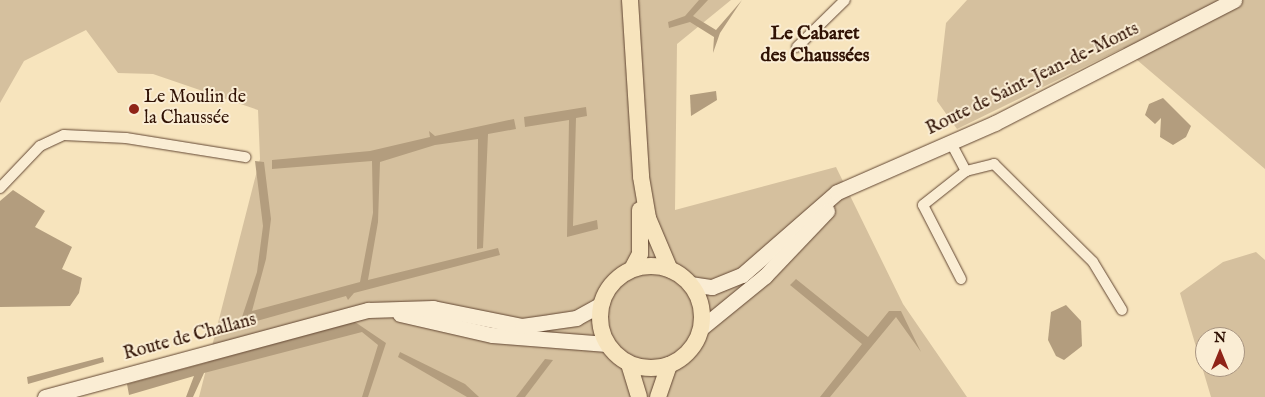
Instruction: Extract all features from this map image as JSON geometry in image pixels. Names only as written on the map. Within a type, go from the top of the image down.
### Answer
[{"type":"main road","points":[[630,0],[641,177],[641,243],[632,269],[612,283],[601,304],[600,325],[607,344],[629,364],[639,397]]},
{"type":"main road","name":"Route de Saint-Jean-de-Monts","points":[[806,226],[846,188],[875,172],[951,143],[1234,0]]},
{"type":"main road","points":[[641,177],[651,227],[670,270],[690,284],[712,287],[742,275],[806,226]]},
{"type":"main road","points":[[629,364],[649,368],[669,365],[689,351],[700,329],[765,276],[806,226]]},
{"type":"main road","points":[[632,269],[670,270]]},
{"type":"main road","points":[[690,284],[700,305],[700,329]]},
{"type":"main road","name":"Route de Challans","points":[[45,397],[344,316],[392,306],[421,307],[522,326],[576,318],[601,304]]},
{"type":"main road","name":"Route de Challans","points":[[344,316],[400,314],[492,335],[607,344]]},
{"type":"main road","points":[[658,397],[669,365]]},
{"type":"street","points":[[797,47],[845,0]]},
{"type":"street","points":[[0,188],[40,146],[64,135],[126,138],[245,157]]},
{"type":"street","points":[[951,143],[966,171]]},
{"type":"street","points":[[960,279],[923,205],[966,171],[987,163],[1000,169],[1093,262],[1122,310]]},
{"type":"shaded area","points":[[0,0],[731,0],[677,44],[675,210],[836,167],[903,304],[967,397],[199,397],[260,159],[258,110],[153,74],[118,73],[86,30],[24,61],[0,103]]},
{"type":"shaded area","points":[[699,0],[708,0],[693,16],[716,30],[742,0],[720,33],[713,53],[714,37],[690,22],[669,28],[668,22],[685,16]]},
{"type":"shaded area","points":[[967,0],[1265,0],[1265,169],[1123,48],[957,129],[937,101],[946,23]]},
{"type":"shaded area","points":[[716,91],[717,100],[691,116],[690,95]]},
{"type":"shaded area","points":[[1163,98],[1191,126],[1186,137],[1173,145],[1160,137],[1161,118],[1155,124],[1145,115],[1149,104]]},
{"type":"shaded area","points":[[586,107],[587,116],[576,118],[573,226],[597,220],[598,229],[567,237],[569,120],[525,127],[524,117]]},
{"type":"shaded area","points":[[514,119],[516,129],[488,134],[483,248],[477,249],[478,139],[435,145],[380,162],[378,222],[368,280],[498,248],[500,255],[354,293],[348,300],[346,296],[239,326],[257,272],[263,226],[255,161],[264,162],[271,219],[266,259],[252,311],[360,282],[373,213],[372,161],[272,169],[272,160],[370,151],[430,137],[429,131],[435,136]]},
{"type":"shaded area","points":[[13,190],[45,211],[35,227],[72,247],[62,269],[82,278],[79,293],[70,306],[0,307],[0,201]]},
{"type":"shaded area","points":[[1256,252],[1265,260],[1265,397],[1211,397],[1205,377],[1245,377],[1245,327],[1195,327],[1195,343],[1180,293],[1223,262]]},
{"type":"shaded area","points":[[796,279],[868,337],[889,311],[901,311],[921,352],[896,317],[830,397],[820,397],[862,344],[790,285]]},
{"type":"shaded area","points":[[1066,305],[1081,321],[1082,346],[1064,360],[1056,356],[1048,340],[1051,312]]},
{"type":"shaded area","points":[[355,322],[386,343],[368,397],[362,397],[378,345],[362,332],[204,373],[193,397],[186,397],[194,376],[129,395],[127,384]]},
{"type":"shaded area","points":[[400,352],[465,384],[479,397],[467,397],[398,357]]},
{"type":"shaded area","points":[[103,357],[104,362],[28,384],[27,377]]},
{"type":"shaded area","points":[[545,359],[553,360],[525,397],[516,397]]},
{"type":"place","name":"Le Moulin de la Chaussée","points":[[134,109]]},
{"type":"district","name":"Le Cabaret des Chaussées","points":[[815,46]]}]
